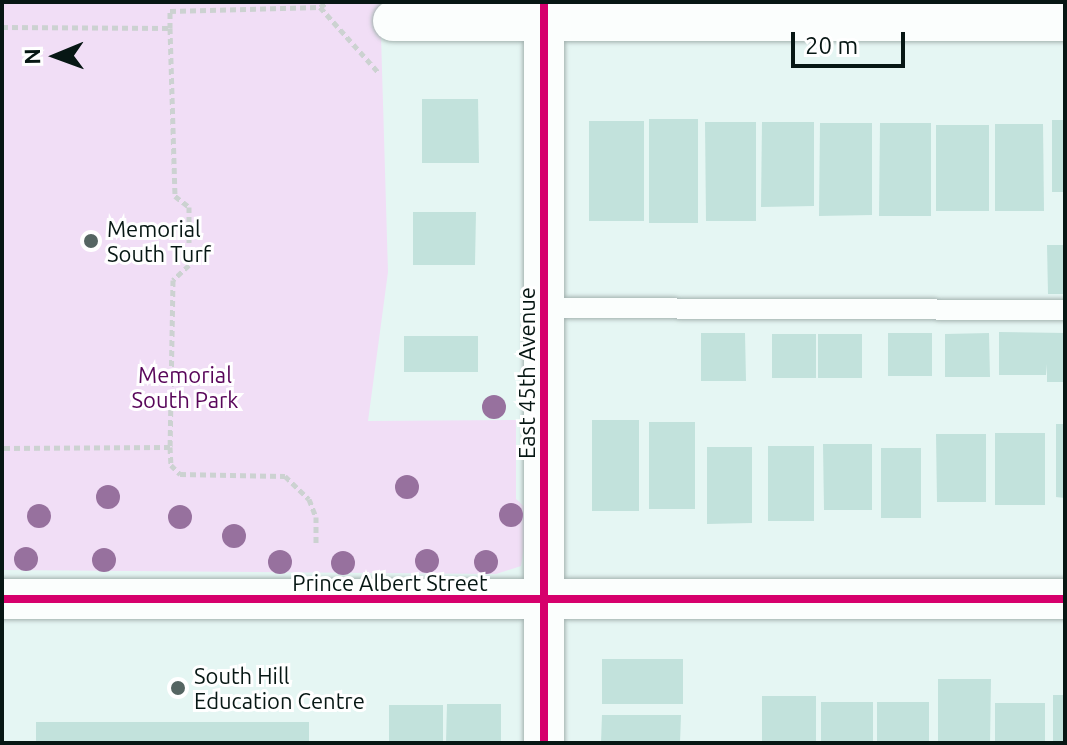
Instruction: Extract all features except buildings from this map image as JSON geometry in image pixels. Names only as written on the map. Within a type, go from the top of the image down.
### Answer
[{"type":"street","points":[[393,21],[544,12],[1065,21]]},
{"type":"street","name":"East 45th Avenue","points":[[544,12],[544,743]]},
{"type":"street","name":"Prince Albert Street","points":[[2,599],[544,602],[1065,599]]},
{"type":"lane","points":[[545,308],[1065,310]]},
{"type":"path","points":[[316,545],[316,517],[309,499],[285,476],[180,474],[171,465],[173,280],[189,265],[189,207],[175,196],[170,11],[320,7],[328,2]]},
{"type":"path","points":[[320,7],[379,73]]},
{"type":"path","points":[[2,27],[170,28]]},
{"type":"path","points":[[2,448],[170,447]]},
{"type":"green space","name":"Memorial South Park","points":[[2,2],[380,2],[388,272],[368,421],[516,420],[516,499],[530,512],[521,566],[496,574],[2,570]]},
{"type":"cycle path","points":[[544,2],[544,743]]},
{"type":"cycle path","points":[[2,599],[1065,599]]},
{"type":"place","name":"Memorial South Turf","points":[[91,241]]},
{"type":"place","name":"South Hill Education Centre","points":[[178,688]]}]
